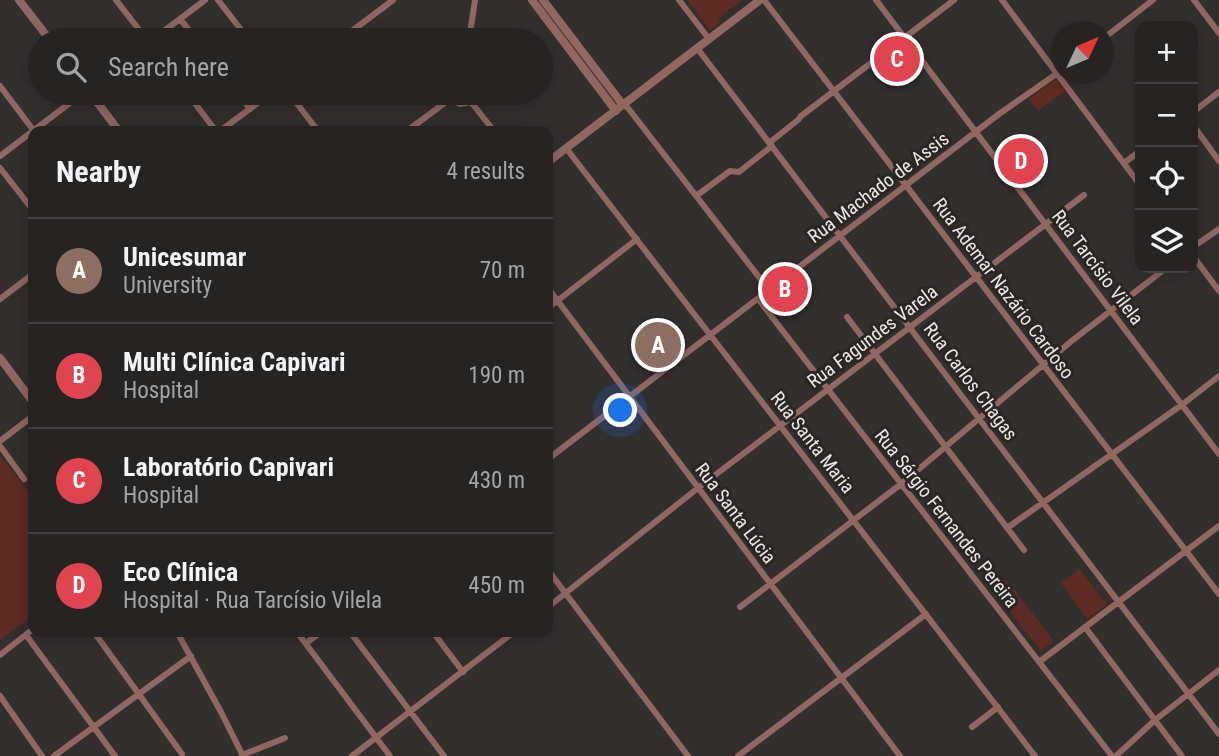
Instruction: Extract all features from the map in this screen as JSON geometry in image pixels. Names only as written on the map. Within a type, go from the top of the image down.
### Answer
[{"type":"street","points":[[19,0],[41,28]]},
{"type":"street","points":[[116,0],[139,28]]},
{"type":"street","points":[[167,28],[205,0]]},
{"type":"street","points":[[218,0],[240,28]]},
{"type":"street","points":[[356,28],[393,0]]},
{"type":"street","points":[[471,28],[475,0]]},
{"type":"street","points":[[532,0],[619,108]]},
{"type":"street","points":[[543,0],[619,108]]},
{"type":"street","points":[[679,0],[709,39]]},
{"type":"street","points":[[553,158],[762,0]]},
{"type":"street","name":"Rua Ademar Nazário Cardoso","points":[[762,0],[1219,594]]},
{"type":"street","name":"Rua Tarcísio Vilela","points":[[876,0],[1219,454]]},
{"type":"street","points":[[696,196],[730,171],[739,172],[834,91],[954,0]]},
{"type":"street","points":[[1002,0],[1051,62]]},
{"type":"street","points":[[1114,30],[1153,0]]},
{"type":"street","points":[[1194,0],[1219,33]]},
{"type":"street","points":[[180,19],[187,28]]},
{"type":"street","name":"Rua Carlos Chagas","points":[[697,48],[1219,734]]},
{"type":"street","name":"Rua Machado de Assis","points":[[553,454],[1051,78]]},
{"type":"street","points":[[1068,84],[1135,178]]},
{"type":"street","points":[[0,86],[30,126]]},
{"type":"street","points":[[1198,107],[1219,92]]},
{"type":"street","points":[[40,126],[68,105]]},
{"type":"street","points":[[99,105],[115,126]]},
{"type":"street","points":[[197,105],[214,126]]},
{"type":"street","points":[[247,105],[250,109]]},
{"type":"street","points":[[225,126],[255,105]]},
{"type":"street","points":[[298,105],[314,126]]},
{"type":"street","points":[[413,126],[438,105]]},
{"type":"street","points":[[473,105],[490,126]]},
{"type":"street","points":[[619,108],[628,108],[769,290]]},
{"type":"street","points":[[1198,132],[1219,161]]},
{"type":"street","points":[[0,156],[28,135]]},
{"type":"street","name":"Rua Santa Maria","points":[[566,148],[1035,756]]},
{"type":"street","points":[[1124,163],[1135,155]]},
{"type":"street","points":[[0,167],[28,203]]},
{"type":"street","name":"Rua Fagundes Varela","points":[[553,603],[698,488],[1084,195]]},
{"type":"street","points":[[1198,244],[1219,229]]},
{"type":"street","points":[[553,304],[637,239]]},
{"type":"street","points":[[1198,263],[1219,291]]},
{"type":"street","points":[[740,607],[901,484],[1043,365],[1159,273]]},
{"type":"street","points":[[0,299],[28,278]]},
{"type":"street","name":"Rua Santa Lúcia","points":[[553,295],[900,756]]},
{"type":"street","name":"Rua Sérgio Fernandes Pereira","points":[[758,299],[1114,756]]},
{"type":"street","points":[[847,317],[1024,550]]},
{"type":"street","points":[[0,358],[28,395]]},
{"type":"street","points":[[1007,528],[1219,376]]},
{"type":"street","points":[[24,479],[0,443],[28,420]]},
{"type":"street","points":[[1039,662],[1219,526]]},
{"type":"street","points":[[553,577],[688,756]]},
{"type":"street","points":[[738,756],[926,614]]},
{"type":"street","points":[[1085,627],[1182,756]]},
{"type":"street","points":[[0,655],[26,635],[115,756]]},
{"type":"street","points":[[98,637],[182,754]]},
{"type":"street","points":[[180,637],[242,755],[285,738]]},
{"type":"street","points":[[302,637],[390,756]]},
{"type":"street","points":[[306,643],[314,637]]},
{"type":"street","points":[[354,637],[444,756]]},
{"type":"street","points":[[437,637],[463,672]]},
{"type":"street","points":[[352,756],[507,637]]},
{"type":"street","points":[[54,756],[191,656]]},
{"type":"street","points":[[1114,756],[1219,670]]},
{"type":"street","points":[[0,696],[43,756]]},
{"type":"street","points":[[972,727],[998,707]]},
{"type":"shaded area","points":[[687,0],[743,0],[718,19],[720,23],[710,30]]},
{"type":"shaded area","points":[[1051,83],[1060,84],[1065,91],[1038,111],[1029,99]]},
{"type":"shaded area","points":[[0,455],[28,492],[28,620],[0,640]]},
{"type":"shaded area","points":[[1080,569],[1107,604],[1087,619],[1061,583]]},
{"type":"shaded area","points":[[1006,579],[1054,641],[1041,651],[991,588]]},
{"type":"place","name":"Laboratório Capivari","points":[[897,59]]},
{"type":"place","name":"Eco Clínica","points":[[1021,161]]},
{"type":"place","name":"Multi Clínica Capivari","points":[[785,289]]},
{"type":"place","name":"Unicesumar","points":[[658,345]]}]
